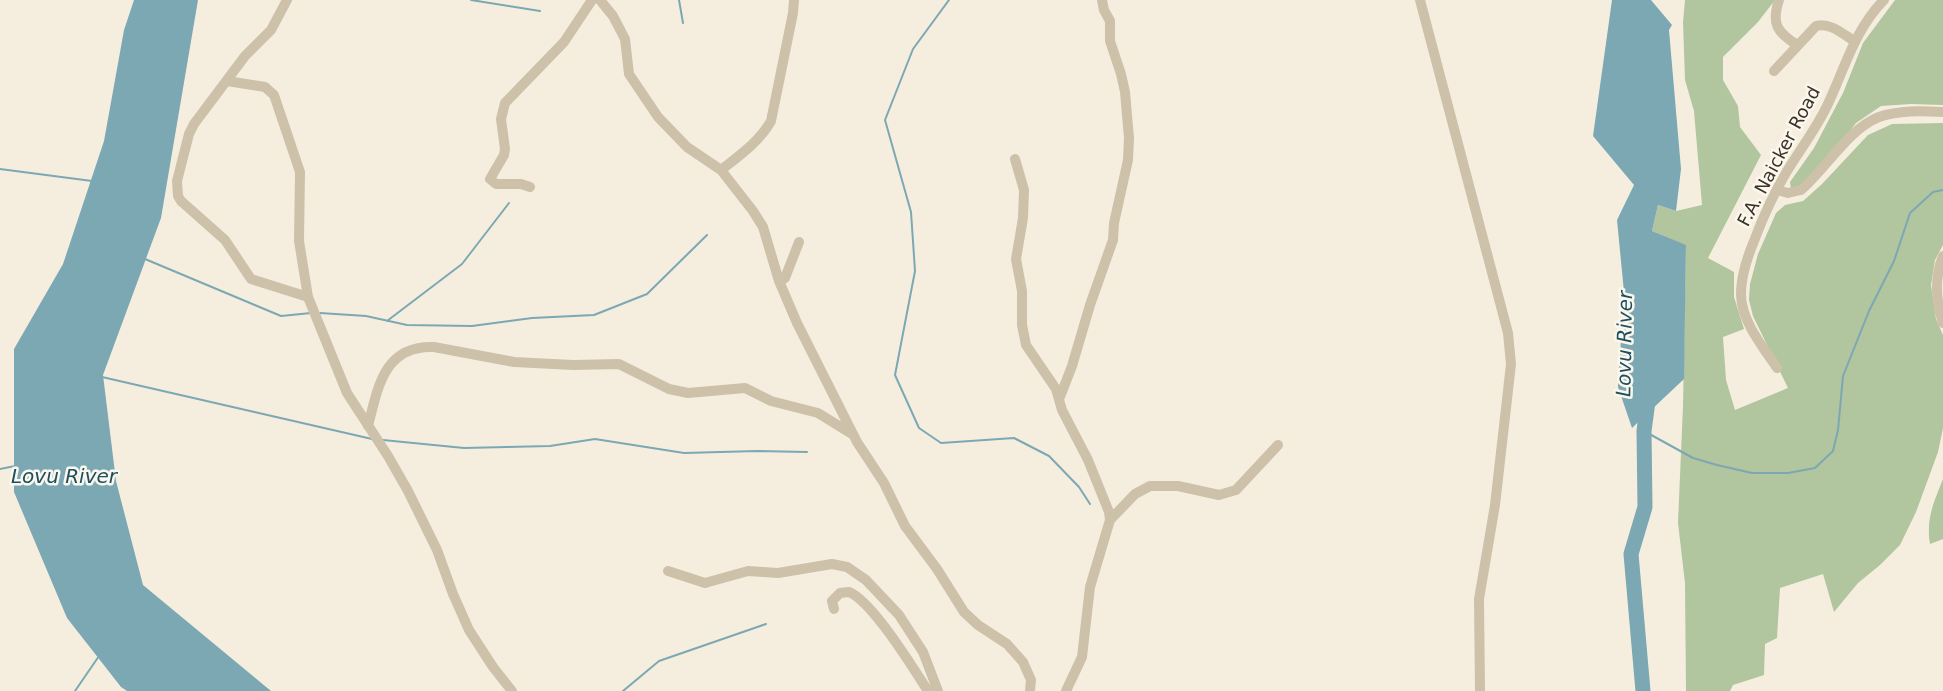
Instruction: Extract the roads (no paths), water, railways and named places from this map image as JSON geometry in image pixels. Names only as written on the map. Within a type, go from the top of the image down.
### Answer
[{"type":"street","points":[[287,0],[271,30],[245,56],[189,134],[177,181],[178,196],[186,207],[225,240],[251,279],[308,297]]},
{"type":"street","points":[[530,187],[521,184],[491,182],[491,177],[506,149],[502,128],[502,110],[510,96],[564,42],[592,0]]},
{"type":"street","points":[[600,0],[613,16],[625,39],[629,74],[658,117],[687,147],[721,170],[763,227],[779,281],[797,323],[852,434],[884,483],[905,526],[937,569],[959,606],[972,621],[1012,649],[1023,662],[1031,680],[1030,691]]},
{"type":"street","points":[[721,170],[756,141],[771,121],[794,0]]},
{"type":"street","points":[[1059,397],[1072,366],[1113,240],[1114,223],[1128,160],[1129,138],[1125,92],[1110,41],[1110,21],[1102,0]]},
{"type":"street","points":[[1420,0],[1511,351],[1495,505],[1479,599],[1480,691]]},
{"type":"street","points":[[1779,0],[1774,17],[1776,26],[1785,37],[1797,45]]},
{"type":"street","name":"F.A. Naicker Road","points":[[1777,368],[1746,316],[1741,297],[1742,275],[1748,255],[1777,190],[1825,109],[1854,41],[1862,27],[1884,0]]},
{"type":"street","points":[[1774,71],[1813,27],[1822,24],[1830,26],[1854,41]]},
{"type":"street","points":[[227,81],[264,87],[274,95],[300,172],[299,241],[308,297],[346,393],[388,456],[408,491],[437,550],[469,630],[512,691]]},
{"type":"street","points":[[1777,190],[1788,193],[1802,190],[1861,129],[1878,118],[1906,112],[1943,112]]},
{"type":"street","points":[[1015,159],[1024,190],[1023,218],[1016,259],[1022,291],[1023,334],[1030,353],[1051,381],[1059,397],[1062,410],[1088,460],[1109,512],[1110,520],[1090,587],[1082,657],[1066,691]]},
{"type":"street","points":[[779,281],[785,278],[799,242]]},
{"type":"street","points":[[1943,256],[1937,288],[1938,306],[1943,323]]},
{"type":"street","points":[[368,426],[380,382],[387,368],[404,352],[420,346],[514,362],[573,365],[619,364],[669,389],[688,393],[745,388],[771,402],[818,413],[852,434]]},
{"type":"street","points":[[1110,520],[1135,494],[1150,486],[1178,486],[1219,495],[1236,490],[1278,445]]},
{"type":"street","points":[[668,572],[705,583],[748,572],[778,573],[832,564],[847,567],[866,580],[899,615],[923,652],[938,691]]},
{"type":"street","points":[[834,609],[832,601],[840,593],[849,592],[861,599],[928,691]]},
{"type":"water","name":"Lovu River","points":[[134,0],[198,0],[161,218],[103,375],[116,481],[143,585],[271,691],[127,691],[121,687],[67,618],[14,492],[14,349],[63,264],[104,141],[124,30]]},
{"type":"water","points":[[1612,0],[1651,0],[1672,25],[1669,30],[1681,169],[1676,211],[1658,205],[1652,231],[1686,245],[1684,379],[1632,428],[1618,387],[1624,292],[1617,220],[1634,185],[1593,136]]},
{"type":"waterway","points":[[471,0],[540,11]]},
{"type":"waterway","points":[[679,0],[683,23]]},
{"type":"waterway","points":[[949,0],[913,49],[885,120],[911,212],[915,271],[895,375],[919,428],[941,443],[1014,438],[1049,456],[1079,487],[1090,504]]},
{"type":"waterway","points":[[0,169],[92,181]]},
{"type":"waterway","points":[[1644,431],[1693,458],[1752,473],[1788,473],[1815,468],[1833,451],[1838,430],[1843,376],[1869,311],[1894,261],[1910,213],[1933,192],[1943,190]]},
{"type":"waterway","points":[[387,321],[462,264],[509,203]]},
{"type":"waterway","points":[[320,313],[366,316],[407,325],[472,326],[532,318],[594,315],[647,294],[707,235]]},
{"type":"waterway","points":[[145,259],[281,316],[311,313]]},
{"type":"waterway","points":[[102,377],[372,439]]},
{"type":"waterway","name":"Lovu River","points":[[1643,691],[1631,554],[1645,507],[1644,431],[1649,394]]},
{"type":"waterway","points":[[383,440],[464,448],[550,446],[595,439],[684,453],[807,452]]},
{"type":"waterway","points":[[0,469],[15,466]]},
{"type":"waterway","points":[[623,691],[659,661],[766,624]]},
{"type":"waterway","points":[[75,691],[99,656]]}]
